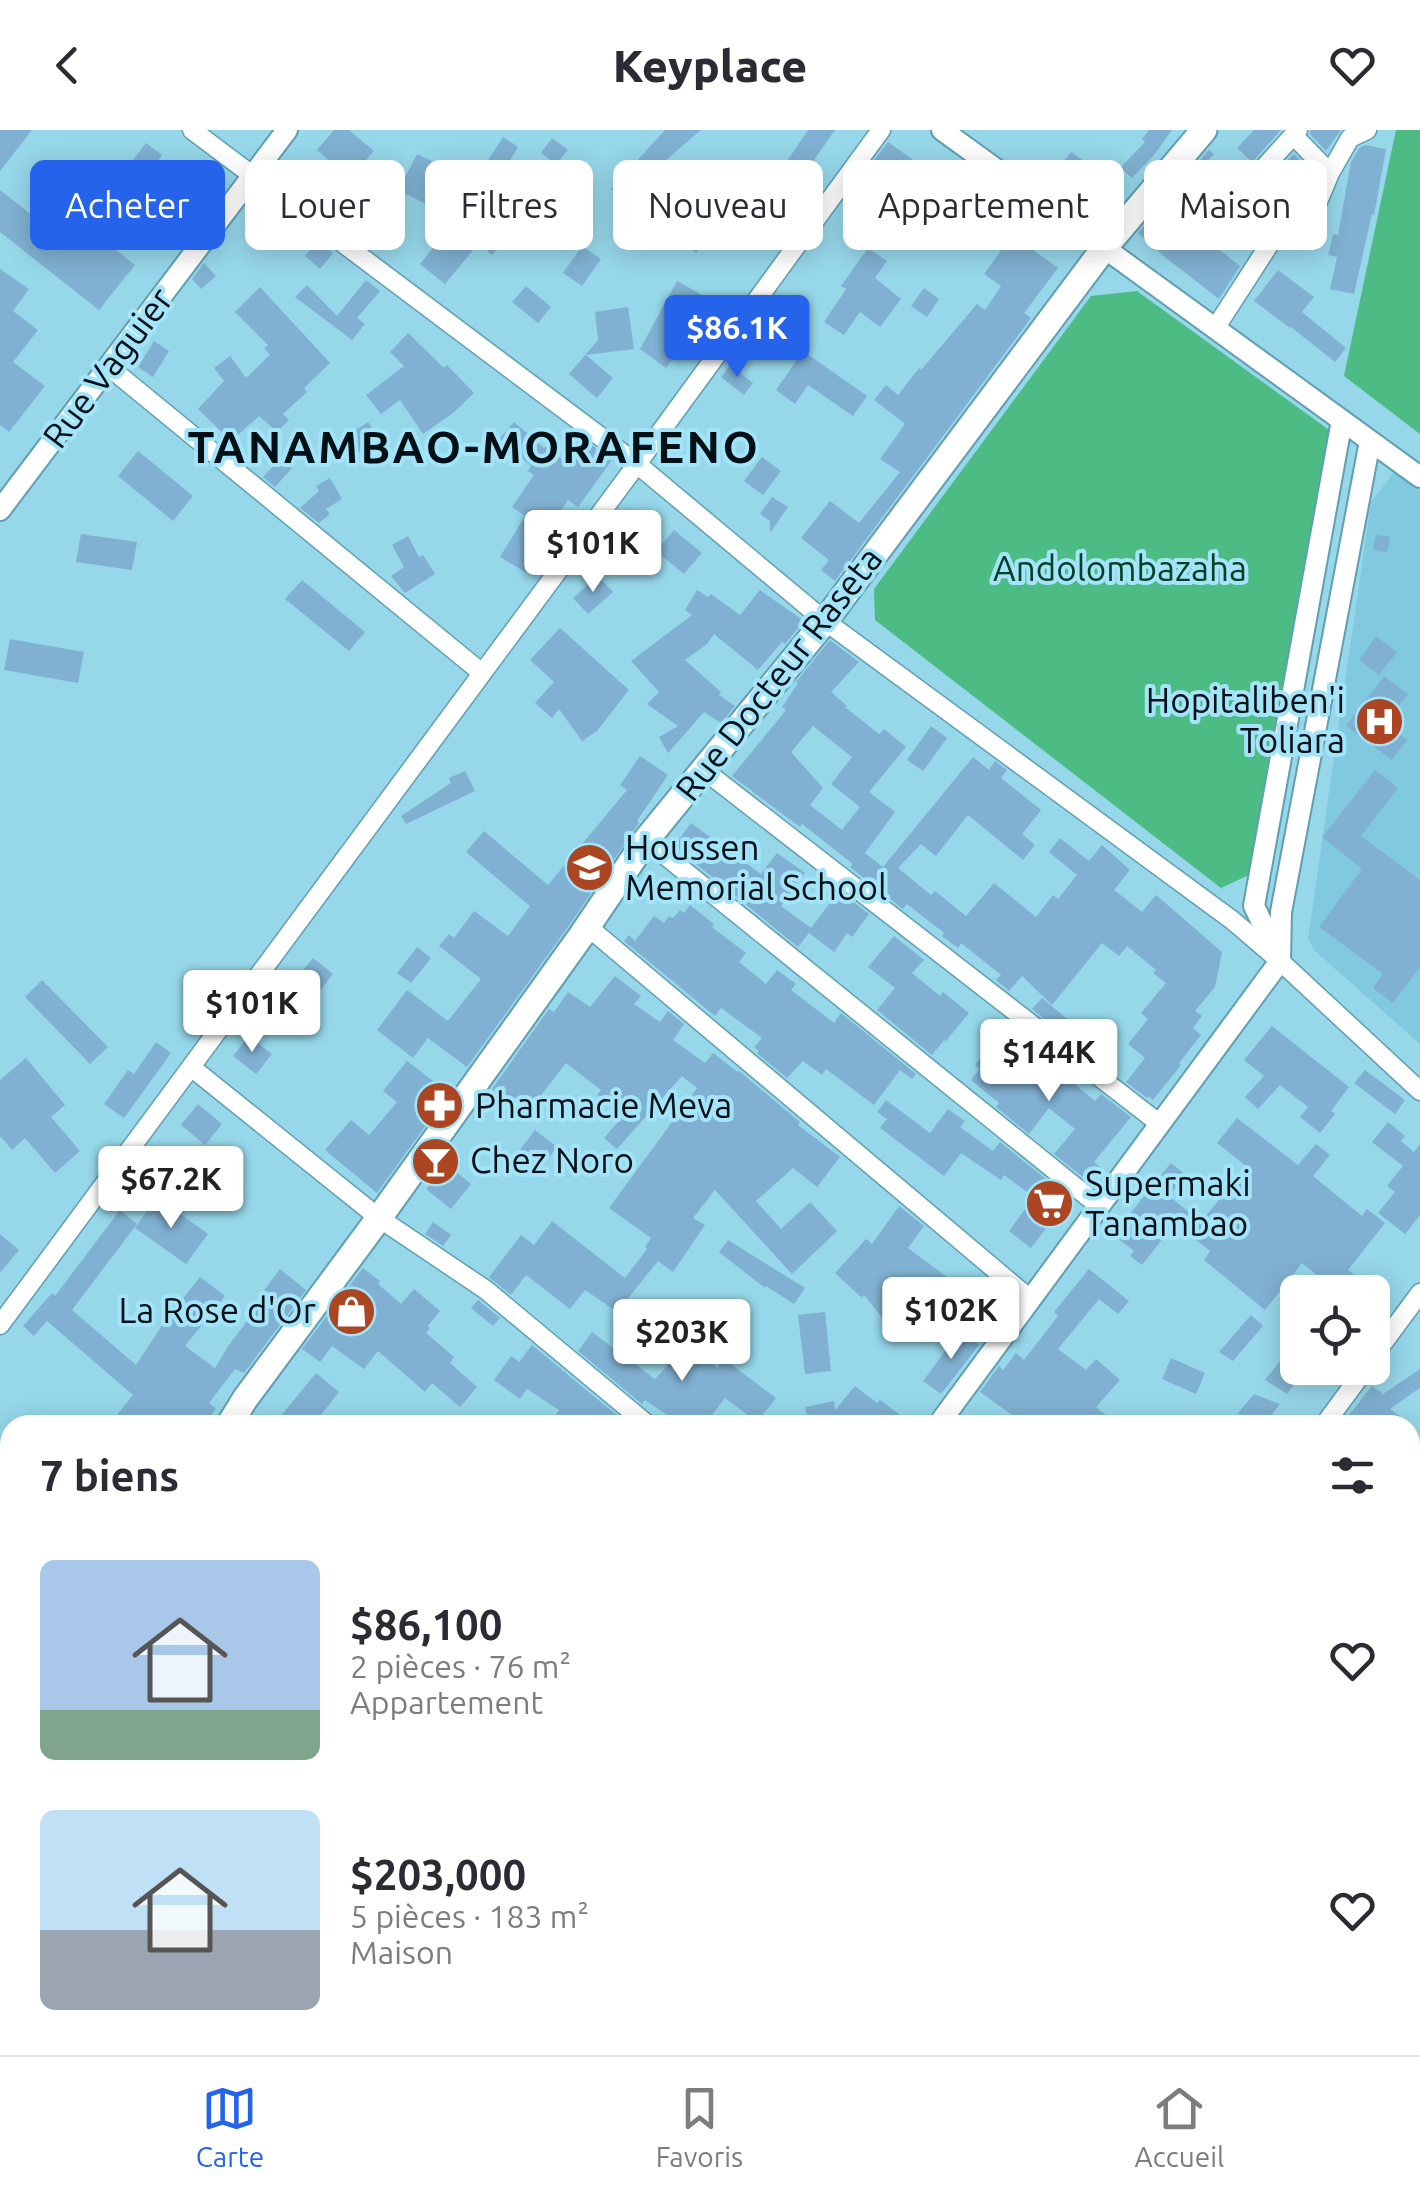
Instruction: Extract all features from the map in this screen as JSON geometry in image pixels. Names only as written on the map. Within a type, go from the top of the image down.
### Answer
[{"type":"main road","name":"Rue Docteur Raseta","points":[[1124,224],[1204,130]]},
{"type":"main road","name":"Rue Docteur Raseta","points":[[235,1415],[646,840],[825,620],[1102,250]]},
{"type":"street","points":[[192,130],[245,171]]},
{"type":"street","name":"Rue Vaguier","points":[[265,160],[288,130]]},
{"type":"street","points":[[0,1326],[881,130]]},
{"type":"street","points":[[942,130],[984,160]]},
{"type":"street","points":[[1327,179],[1350,138],[1367,130]]},
{"type":"street","points":[[1270,160],[1296,132],[1330,172]]},
{"type":"street","name":"Rue Vaguier","points":[[0,510],[245,185]]},
{"type":"street","points":[[352,250],[637,464],[825,620],[1232,920],[1420,1090]]},
{"type":"street","points":[[1110,250],[1420,477]]},
{"type":"street","points":[[1216,328],[1266,250]]},
{"type":"street","points":[[109,368],[482,673]]},
{"type":"street","points":[[1280,961],[1254,906],[1342,420]]},
{"type":"street","points":[[945,1415],[1280,961],[1281,912],[1370,441]]},
{"type":"street","points":[[704,771],[1160,1124]]},
{"type":"street","points":[[646,840],[1099,1206]]},
{"type":"street","points":[[587,926],[1030,1300]]},
{"type":"street","points":[[191,1067],[379,1218],[486,1290],[635,1415]]},
{"type":"street","points":[[1390,1334],[1420,1293]]},
{"type":"street","points":[[1331,1415],[1353,1385]]},
{"type":"shaded area","name":"Hopitaliben'i Toliara","points":[[1395,471],[1420,490],[1420,1044],[1315,951],[1308,939],[1371,502]]},
{"type":"green space","points":[[1396,130],[1420,130],[1420,434],[1344,376]]},
{"type":"green space","name":"Andolombazaha","points":[[1137,291],[1336,435],[1251,874],[1221,888],[875,620],[874,589],[1091,296]]},
{"type":"building","points":[[0,130],[32,130],[0,171]]},
{"type":"building","points":[[334,130],[349,130],[374,151],[366,160],[328,160],[317,150]]},
{"type":"building","points":[[665,130],[701,130],[666,160],[638,160]]},
{"type":"building","points":[[808,130],[835,130],[814,160],[788,160]]},
{"type":"building","points":[[1149,130],[1172,130],[1132,178],[1124,171],[1124,164],[1145,142],[1142,139]]},
{"type":"building","points":[[1254,130],[1281,130],[1254,160],[1237,148]]},
{"type":"building","points":[[1310,130],[1341,130],[1326,151]]},
{"type":"building","points":[[503,137],[518,147],[510,160],[488,160]]},
{"type":"building","points":[[552,138],[568,150],[559,160],[551,160],[541,153]]},
{"type":"building","points":[[888,142],[913,160],[874,160]]},
{"type":"building","points":[[146,143],[162,155],[158,160],[133,160]]},
{"type":"building","points":[[1365,145],[1386,149],[1354,294],[1330,289],[1337,257],[1328,255],[1333,234],[1338,235],[1351,162]]},
{"type":"building","points":[[1209,150],[1214,154],[1209,160],[1200,160]]},
{"type":"building","points":[[1071,152],[1082,160],[1065,160]]},
{"type":"building","points":[[417,154],[430,160],[425,160],[425,204],[405,196],[405,177]]},
{"type":"building","points":[[0,190],[30,214],[30,250],[116,250],[135,265],[99,310],[0,232]]},
{"type":"building","points":[[310,250],[333,253],[320,269],[305,256]]},
{"type":"building","points":[[431,250],[473,250],[445,284],[420,264]]},
{"type":"building","points":[[579,250],[588,250],[601,259],[582,286],[563,273]]},
{"type":"building","points":[[867,250],[871,250],[887,261],[875,278],[901,299],[880,327],[860,312],[844,335],[824,322],[846,289],[841,286]]},
{"type":"building","points":[[1001,250],[1033,250],[1058,268],[1024,313],[1031,318],[835,581],[821,570],[829,560],[801,538],[830,501],[859,523],[900,472],[880,459],[905,424],[874,400],[886,385],[898,395],[977,304],[985,310],[1001,286],[984,274]]},
{"type":"building","points":[[1157,250],[1220,250],[1240,266],[1219,299]]},
{"type":"building","points":[[204,263],[216,276],[201,289],[192,279]]},
{"type":"building","points":[[0,269],[29,289],[13,311],[38,330],[13,362],[45,386],[9,432],[0,425]]},
{"type":"building","points":[[1278,270],[1314,297],[1302,312],[1346,348],[1335,362],[1254,301]]},
{"type":"building","points":[[366,280],[380,291],[357,318],[365,324],[352,340],[295,297],[307,285],[337,316]]},
{"type":"building","points":[[677,281],[704,296],[687,329],[692,332],[666,368],[640,349]]},
{"type":"building","points":[[526,286],[551,307],[538,323],[512,302]]},
{"type":"building","points":[[260,287],[330,363],[283,414],[289,420],[277,432],[259,416],[231,441],[198,409],[224,381],[214,368],[230,356],[246,378],[270,355],[264,348],[268,345],[235,312]]},
{"type":"building","points":[[924,288],[939,299],[927,317],[911,306]]},
{"type":"building","points":[[628,307],[634,349],[586,355],[613,378],[597,398],[569,374],[598,340],[595,312]]},
{"type":"building","points":[[408,333],[474,393],[423,434],[400,400],[381,414],[366,395],[404,366],[390,352]]},
{"type":"building","points":[[154,341],[169,351],[153,377],[138,367]]},
{"type":"building","points":[[803,351],[867,396],[853,416],[808,385],[795,404],[776,390]]},
{"type":"building","points":[[730,365],[753,383],[744,395],[721,377]]},
{"type":"building","points":[[368,422],[379,438],[355,455],[344,438]]},
{"type":"building","points":[[514,422],[562,459],[581,437],[612,460],[578,507],[568,500],[536,548],[540,551],[527,573],[500,557],[525,516],[512,507],[534,475],[528,471],[531,466],[499,439]]},
{"type":"building","points":[[138,451],[193,496],[173,521],[118,476]]},
{"type":"building","points":[[762,457],[781,471],[763,495],[744,481]]},
{"type":"building","points":[[281,458],[292,468],[275,487],[263,477]]},
{"type":"building","points":[[330,478],[342,499],[326,509],[330,514],[319,523],[300,508],[319,491],[316,486]]},
{"type":"building","points":[[772,497],[788,507],[770,533],[770,521],[760,514]]},
{"type":"building","points":[[674,530],[702,553],[684,574],[656,551]]},
{"type":"building","points":[[81,534],[137,542],[132,570],[76,562]]},
{"type":"building","points":[[1376,535],[1390,537],[1387,552],[1373,550]]},
{"type":"building","points":[[408,536],[419,557],[423,555],[435,574],[405,593],[391,576],[404,567],[392,545]]},
{"type":"building","points":[[598,576],[613,592],[588,614],[573,598]]},
{"type":"building","points":[[302,580],[365,632],[349,651],[285,599]]},
{"type":"building","points":[[697,590],[708,597],[711,594],[740,615],[760,590],[804,621],[758,670],[714,634],[685,660],[735,706],[721,723],[704,712],[668,753],[659,737],[678,726],[647,704],[659,692],[631,661],[692,615],[685,610]]},
{"type":"building","points":[[560,628],[629,690],[597,731],[582,741],[559,709],[552,718],[535,703],[554,682],[530,660]]},
{"type":"building","points":[[1376,636],[1397,652],[1379,675],[1359,660]]},
{"type":"building","points":[[10,639],[84,652],[78,683],[4,670]]},
{"type":"building","points":[[830,640],[859,662],[831,692],[879,734],[884,729],[906,747],[869,792],[895,812],[865,853],[883,867],[973,757],[989,770],[995,761],[1007,770],[1001,778],[1041,810],[1022,834],[1035,845],[1023,860],[968,815],[936,856],[921,844],[898,868],[931,895],[935,891],[966,916],[994,883],[1036,917],[1053,895],[1058,899],[1077,875],[1049,852],[1060,838],[1089,861],[1102,845],[1130,870],[1114,890],[1142,912],[1156,895],[1222,952],[1215,987],[1195,1011],[1202,1016],[1193,1028],[1201,1035],[1153,1100],[1126,1082],[1145,1058],[1128,1044],[1148,1019],[1141,1013],[1166,983],[1127,946],[1119,956],[1102,943],[1052,1005],[1022,976],[1009,991],[996,980],[1001,975],[961,943],[958,948],[907,904],[903,909],[802,824],[800,827],[732,776],[786,710],[782,707],[796,682]],"holes":[[[813,726],[852,757],[831,784],[860,807],[842,830],[810,805],[823,788],[791,752]]]},
{"type":"building","points":[[1384,676],[1408,694],[1386,723],[1407,740],[1392,760],[1346,726]]},
{"type":"building","points":[[931,726],[947,738],[923,771],[907,760]]},
{"type":"building","points":[[640,756],[668,775],[568,927],[467,1067],[428,1038],[413,1058],[377,1030],[407,990],[448,1021],[481,979],[439,946],[449,934],[454,938],[474,911],[508,936],[530,906],[466,852],[484,831],[548,885],[627,790],[620,785]]},
{"type":"building","points":[[1375,770],[1398,788],[1361,836],[1420,880],[1420,967],[1393,1003],[1373,988],[1383,974],[1319,927],[1362,869],[1322,837]]},
{"type":"building","points":[[465,771],[475,791],[406,824],[401,816],[451,783],[449,778]]},
{"type":"building","points":[[691,823],[761,874],[777,853],[805,873],[781,906],[811,928],[839,891],[869,914],[852,937],[847,933],[834,952],[809,933],[798,947],[674,846]]},
{"type":"building","points":[[690,905],[746,953],[739,962],[766,984],[777,970],[796,984],[791,990],[834,1023],[841,1013],[916,1074],[912,1079],[900,1070],[874,1105],[826,1069],[822,1075],[803,1061],[787,1078],[757,1053],[754,1047],[762,1038],[721,1008],[715,1016],[624,941],[629,935],[635,941],[654,916],[664,923],[680,910],[684,913]]},
{"type":"building","points":[[894,936],[924,960],[912,973],[969,1013],[932,1055],[877,1010],[895,988],[868,967]]},
{"type":"building","points":[[417,947],[431,958],[411,983],[397,973]]},
{"type":"building","points":[[313,958],[333,974],[309,1004],[303,999],[292,1013],[277,1002]]},
{"type":"building","points":[[615,976],[641,996],[634,1004],[660,1022],[668,1011],[684,1024],[673,1040],[705,1063],[713,1053],[739,1071],[840,1157],[817,1187],[793,1168],[756,1201],[781,1229],[810,1202],[837,1231],[792,1274],[715,1190],[693,1218],[705,1225],[673,1272],[658,1261],[617,1312],[585,1290],[570,1309],[526,1275],[511,1295],[489,1277],[521,1235],[534,1245],[552,1221],[625,1278],[647,1249],[651,1238],[609,1208],[697,1088],[682,1076],[617,1149],[604,1138],[623,1116],[597,1095],[601,1090],[566,1063],[526,1115],[492,1089],[549,1009],[554,1012],[568,992],[590,1007]]},
{"type":"building","points":[[42,980],[108,1047],[90,1064],[25,997]]},
{"type":"building","points":[[1042,998],[1083,1032],[1091,1022],[1112,1038],[1095,1058],[1032,1009]]},
{"type":"building","points":[[1272,1026],[1349,1087],[1320,1133],[1300,1117],[1308,1107],[1280,1085],[1258,1109],[1245,1097],[1264,1076],[1244,1060]]},
{"type":"building","points":[[1005,1028],[1028,1047],[1018,1059],[1054,1088],[1064,1075],[1095,1101],[1101,1094],[1131,1117],[1094,1162],[1100,1167],[1089,1182],[1054,1154],[1075,1129],[1049,1108],[1029,1134],[971,1080],[980,1069],[975,1065]]},
{"type":"building","points":[[249,1036],[272,1054],[256,1074],[233,1056]]},
{"type":"building","points":[[156,1042],[171,1053],[124,1118],[104,1104],[128,1070],[134,1074]]},
{"type":"building","points":[[26,1058],[65,1105],[51,1117],[80,1151],[55,1173],[25,1138],[12,1150],[0,1136],[0,1080]]},
{"type":"building","points":[[407,1061],[449,1093],[377,1193],[325,1150],[351,1120],[369,1135],[397,1102],[383,1091]]},
{"type":"building","points":[[1365,1070],[1405,1100],[1395,1114],[1354,1083]]},
{"type":"building","points":[[886,1100],[930,1133],[948,1109],[965,1121],[960,1127],[993,1151],[1000,1142],[1069,1198],[1031,1248],[1009,1231],[1034,1197],[1004,1175],[1001,1180],[961,1153],[944,1176],[880,1128],[887,1119],[877,1112]]},
{"type":"building","points":[[198,1104],[222,1124],[205,1145],[181,1125]]},
{"type":"building","points":[[1237,1118],[1298,1165],[1316,1144],[1330,1155],[1313,1176],[1362,1216],[1367,1209],[1385,1223],[1348,1270],[1355,1275],[1317,1275],[1302,1263],[1293,1275],[1280,1275],[1280,1291],[1265,1310],[1204,1260],[1210,1251],[1175,1223],[1142,1265],[1130,1256],[1134,1251],[1113,1235],[1171,1163],[1186,1175],[1169,1196],[1201,1222],[1246,1166],[1217,1143]]},
{"type":"building","points":[[1388,1122],[1405,1136],[1401,1141],[1414,1152],[1420,1144],[1420,1215],[1405,1234],[1378,1213],[1395,1192],[1387,1186],[1403,1166],[1372,1142]]},
{"type":"building","points":[[535,1130],[557,1147],[537,1173],[515,1156]]},
{"type":"building","points":[[446,1164],[471,1184],[451,1209],[426,1189]]},
{"type":"building","points":[[157,1197],[208,1234],[186,1264],[135,1228]]},
{"type":"building","points":[[899,1206],[924,1226],[908,1248],[955,1283],[939,1304],[958,1321],[945,1336],[916,1311],[893,1331],[864,1295],[862,1298],[835,1273],[866,1239],[872,1244]]},
{"type":"building","points":[[120,1210],[137,1224],[72,1310],[136,1365],[200,1277],[225,1296],[185,1346],[215,1368],[268,1293],[264,1290],[280,1269],[306,1290],[244,1373],[235,1369],[209,1403],[216,1409],[211,1415],[117,1415],[133,1395],[47,1321],[34,1336],[23,1326],[52,1293],[55,1296]]},
{"type":"building","points":[[433,1222],[451,1235],[443,1246],[425,1234]]},
{"type":"building","points":[[0,1234],[19,1250],[0,1273]]},
{"type":"building","points":[[728,1240],[805,1288],[794,1304],[765,1288],[719,1252]]},
{"type":"building","points":[[363,1268],[401,1304],[414,1289],[440,1311],[426,1333],[454,1357],[450,1363],[477,1387],[460,1407],[432,1383],[425,1392],[378,1351],[364,1369],[332,1346],[320,1362],[302,1349]]},
{"type":"building","points":[[1089,1269],[1129,1301],[1118,1314],[1099,1299],[1058,1349],[1086,1370],[1096,1359],[1120,1380],[1096,1407],[1106,1415],[1012,1415],[980,1392],[999,1366],[1003,1370],[1016,1353],[1024,1360],[1058,1316],[1054,1312]]},
{"type":"building","points":[[478,1300],[500,1318],[493,1326],[471,1308]]},
{"type":"building","points":[[825,1312],[831,1371],[805,1374],[798,1315]]},
{"type":"building","points":[[1251,1315],[1263,1326],[1233,1361],[1219,1352]]},
{"type":"building","points":[[960,1331],[979,1345],[941,1394],[923,1381]]},
{"type":"building","points":[[592,1332],[655,1379],[689,1342],[717,1368],[724,1359],[776,1398],[763,1415],[748,1415],[725,1398],[712,1415],[667,1415],[645,1400],[642,1404],[578,1351]]},
{"type":"building","points":[[532,1345],[616,1415],[556,1415],[559,1410],[527,1389],[520,1399],[494,1380],[511,1356],[519,1362]]},
{"type":"building","points":[[1171,1358],[1205,1373],[1196,1394],[1162,1379]]},
{"type":"building","points":[[1280,1361],[1280,1385],[1294,1385],[1287,1394],[1265,1380]]},
{"type":"building","points":[[1420,1369],[1420,1388],[1390,1409],[1398,1415],[1349,1415],[1372,1386],[1383,1394]]},
{"type":"building","points":[[316,1373],[339,1392],[321,1415],[282,1415]]},
{"type":"building","points":[[855,1386],[900,1415],[807,1415],[805,1407],[834,1401],[835,1410]]},
{"type":"building","points":[[1254,1394],[1280,1404],[1273,1415],[1238,1413]]},
{"type":"place","name":"Hopitaliben'i Toliara","points":[[1380,721]]},
{"type":"place","name":"Houssen Memorial School","points":[[590,868]]},
{"type":"place","name":"Pharmacie Meva","points":[[440,1106]]},
{"type":"place","name":"Chez Noro","points":[[435,1161]]},
{"type":"place","name":"Supermaki Tanambao","points":[[1050,1204]]},
{"type":"place","name":"La Rose d'Or","points":[[351,1311]]},
{"type":"district","name":"TANAMBAO-MORAFENO","points":[[474,447]]}]
